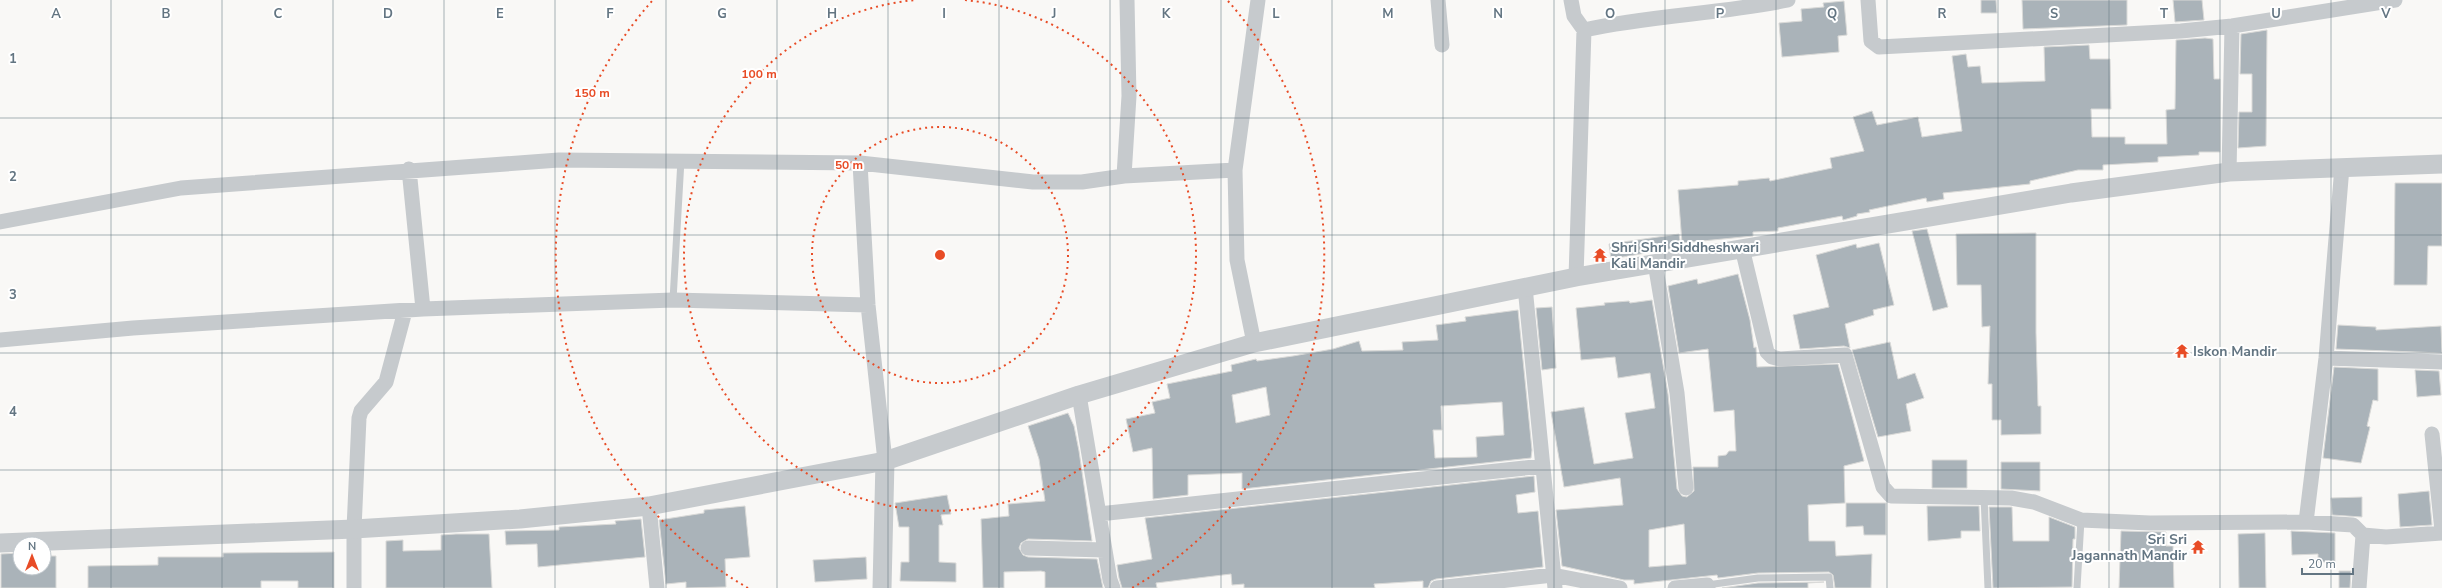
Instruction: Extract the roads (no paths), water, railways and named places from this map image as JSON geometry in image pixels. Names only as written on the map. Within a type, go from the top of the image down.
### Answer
[{"type":"street","points":[[1124,176],[1128,96],[1127,0]]},
{"type":"street","points":[[1254,343],[1237,260],[1235,170],[1258,0]]},
{"type":"street","points":[[1438,0],[1442,45]]},
{"type":"street","points":[[1571,0],[1574,16],[1584,30],[1576,277]]},
{"type":"street","points":[[1584,30],[1609,24],[1718,12],[1788,0]]},
{"type":"street","points":[[1868,0],[1871,41],[1879,47],[2173,31],[2232,26],[2395,0]]},
{"type":"street","points":[[2229,172],[2232,26]]},
{"type":"street","points":[[0,222],[181,188],[409,169],[559,160],[681,160],[860,163],[1033,182],[1082,182],[1124,176],[1235,170]]},
{"type":"street","points":[[860,163],[868,305],[886,461],[882,588]]},
{"type":"street","points":[[0,543],[354,529],[520,519],[649,506],[886,461],[1078,395],[1254,343],[1576,277],[2071,194],[2229,172],[2442,164]]},
{"type":"street","points":[[2306,522],[2326,358],[2342,167]]},
{"type":"street","points":[[409,169],[423,309]]},
{"type":"street","points":[[1742,248],[1766,352],[1769,355],[1780,359],[1845,355],[1887,493],[1891,496],[2011,498],[2034,502],[2081,520],[2150,523],[2306,522],[2353,525],[2363,535],[2386,537],[2442,532],[2432,434]]},
{"type":"street","points":[[1655,263],[1677,393],[1686,488]]},
{"type":"street","points":[[1524,287],[1554,582]]},
{"type":"street","points":[[0,340],[133,328],[423,309],[673,300],[868,305]]},
{"type":"street","points":[[354,588],[354,529],[359,414],[386,382],[405,311]]},
{"type":"street","points":[[2326,358],[2442,362]]},
{"type":"street","points":[[1078,395],[1104,550],[1113,588]]},
{"type":"street","points":[[1099,514],[1543,466]]},
{"type":"street","points":[[649,506],[657,588]]},
{"type":"street","points":[[2359,588],[2363,535]]},
{"type":"street","points":[[1028,548],[1104,550]]},
{"type":"street","points":[[1437,588],[1554,582],[1620,588]]},
{"type":"street","points":[[1675,588],[1707,587]]},
{"type":"lane","points":[[673,300],[681,160]]},
{"type":"lane","points":[[1984,497],[1988,588]]},
{"type":"lane","points":[[2077,588],[2081,520]]},
{"type":"lane","points":[[1707,587],[1758,578],[1829,577],[1830,588]]},
{"type":"place","name":"Shri Shri Siddheshwari Kali Mandir","points":[[1600,255]]},
{"type":"place","name":"Iskon Mandir","points":[[2182,351]]},
{"type":"place","name":"Sri Sri Jagannath Mandir","points":[[2198,547]]}]
